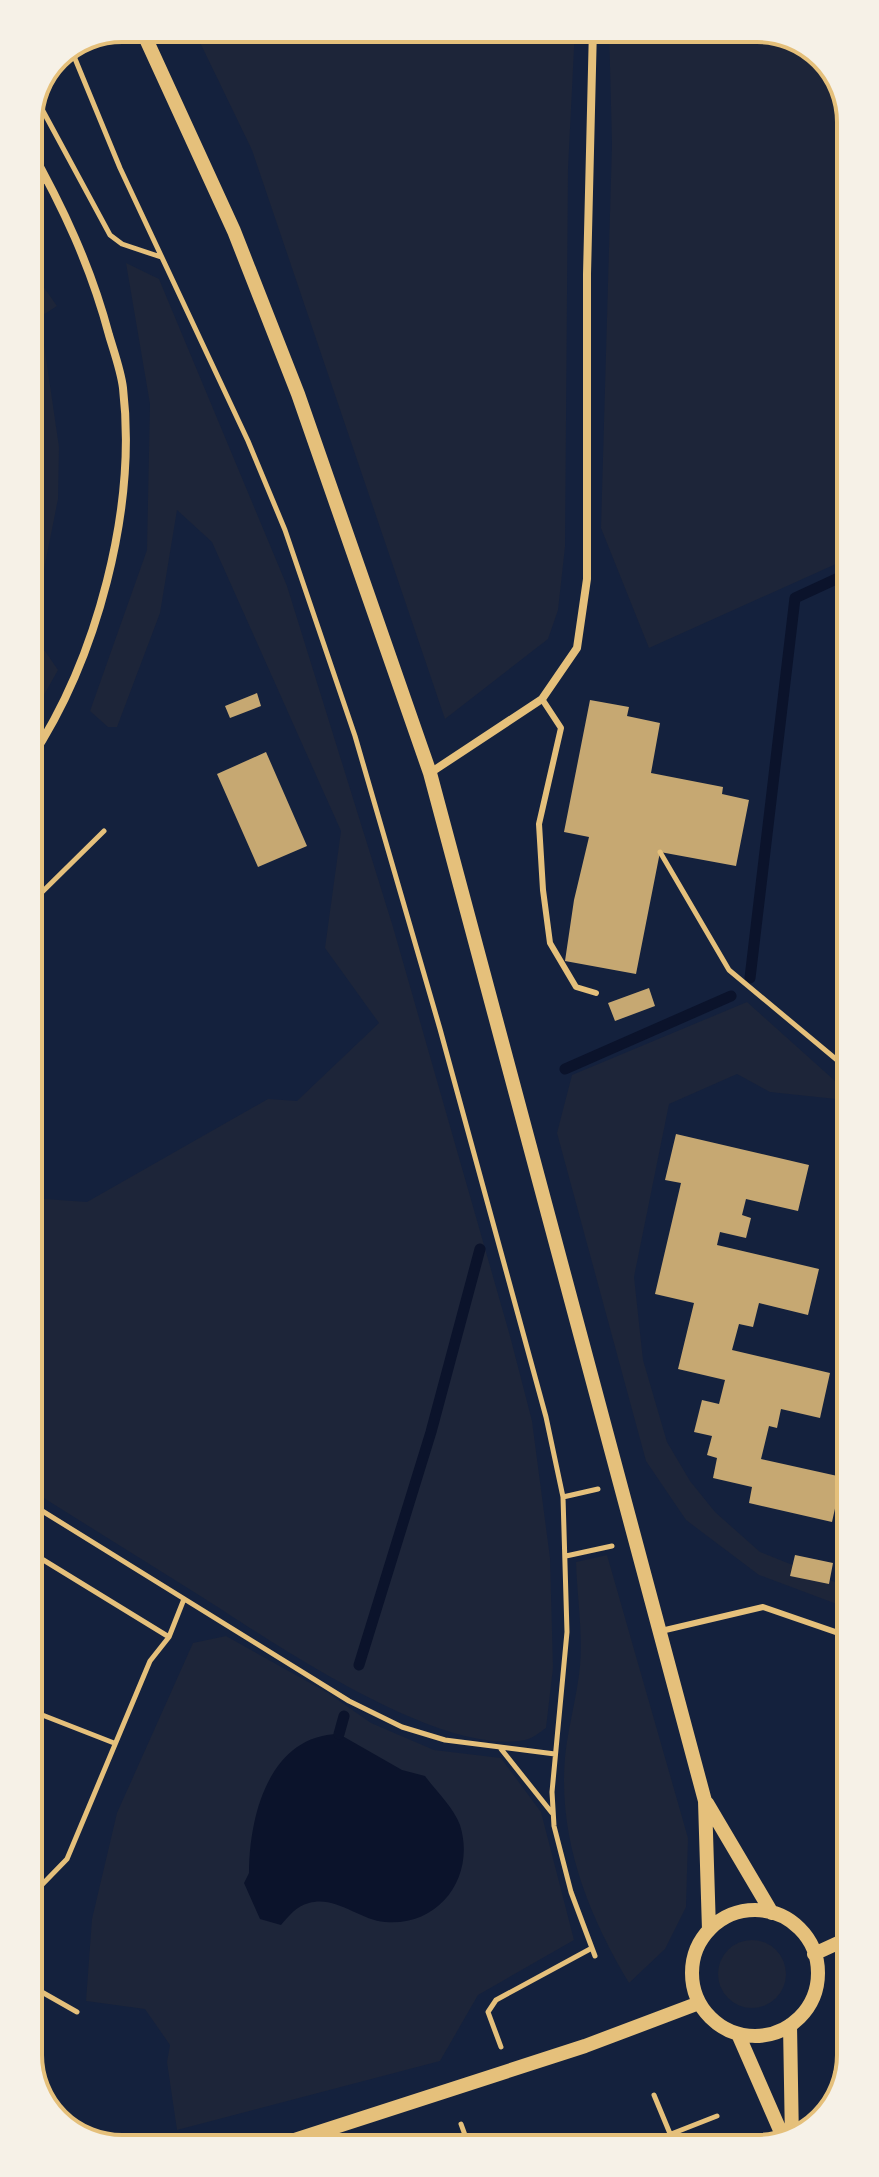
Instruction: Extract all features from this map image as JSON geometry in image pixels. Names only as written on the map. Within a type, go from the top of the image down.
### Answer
[{"type":"street","points":[[147,42],[234,231],[298,394],[430,773],[705,1801],[709,1930]]},
{"type":"street","points":[[430,773],[542,699],[577,648],[587,579],[586,289],[593,42]]},
{"type":"street","points":[[42,170],[92,274],[123,387],[125,475],[110,563],[85,654],[42,741]]},
{"type":"street","points":[[705,1801],[772,1913]]},
{"type":"street","points":[[736,1913],[772,1913],[794,1924],[814,1954],[816,1985],[802,2014],[790,2025],[764,2036],[738,2034],[715,2023],[699,2003],[691,1972],[694,1957],[709,1930],[736,1913]]},
{"type":"street","points":[[814,1954],[837,1943]]},
{"type":"street","points":[[310,2135],[509,2071],[699,2003]]},
{"type":"street","points":[[790,2025],[792,2127]]},
{"type":"street","points":[[738,2034],[781,2131]]},
{"type":"lane","points":[[42,182],[47,179]]},
{"type":"lane","points":[[542,699],[561,728],[539,824],[550,943],[576,987],[596,993]]},
{"type":"lane","points":[[658,1631],[763,1607],[837,1633]]},
{"type":"path","points":[[75,58],[162,258],[248,441],[279,517],[351,721],[524,1335],[563,1497],[567,1632],[555,1754],[554,1815],[563,1868],[595,1956]]},
{"type":"path","points":[[43,110],[110,235],[122,244],[162,258]]},
{"type":"path","points":[[42,892],[104,831]]},
{"type":"path","points":[[660,852],[729,970],[837,1060]]},
{"type":"path","points":[[563,1497],[618,1485]]},
{"type":"path","points":[[42,1511],[349,1701],[402,1727],[445,1740],[555,1754]]},
{"type":"path","points":[[566,1556],[633,1541]]},
{"type":"path","points":[[42,1559],[169,1637]]},
{"type":"path","points":[[42,1885],[67,1859],[150,1661],[169,1637],[184,1599]]},
{"type":"path","points":[[42,1715],[114,1743]]},
{"type":"path","points":[[501,1748],[554,1815]]},
{"type":"path","points":[[509,2071],[488,2012],[496,2000],[592,1948]]},
{"type":"path","points":[[42,1992],[77,2012]]},
{"type":"path","points":[[654,2095],[671,2135]]},
{"type":"path","points":[[673,2135],[717,2116]]},
{"type":"path","points":[[461,2124],[465,2135]]},
{"type":"shaded area","points":[[200,42],[574,42],[568,169],[565,547],[558,610],[548,639],[445,719],[252,150]]},
{"type":"shaded area","points":[[609,42],[763,42],[783,46],[806,58],[821,73],[833,96],[836,111],[837,563],[649,648],[601,528],[612,144]]},
{"type":"shaded area","points":[[126,263],[159,279],[287,586],[393,927],[510,1336],[532,1421],[550,1558],[553,1668],[546,1728],[528,1739],[489,1741],[448,1731],[358,1692],[42,1497],[42,1199],[87,1202],[268,1099],[297,1101],[379,1023],[325,948],[341,831],[212,542],[177,510],[160,613],[117,727],[108,727],[90,711],[147,550],[150,404]]},
{"type":"shaded area","points":[[42,285],[57,306],[42,316]]},
{"type":"shaded area","points":[[42,331],[59,447],[58,499],[42,580]]},
{"type":"shaded area","points":[[42,650],[58,670],[42,699]]},
{"type":"shaded area","points":[[747,1002],[837,1083],[836,1099],[770,1092],[737,1074],[669,1104],[634,1277],[643,1360],[667,1442],[690,1481],[715,1512],[760,1552],[837,1583],[837,1604],[759,1575],[686,1520],[646,1461],[557,1133],[572,1075]]},
{"type":"shaded area","points":[[607,1555],[688,1838],[686,1907],[665,1949],[629,1983],[601,1930],[579,1875],[566,1817],[564,1787],[566,1746],[581,1653],[576,1562]]},
{"type":"shaded area","points":[[226,1636],[328,1693],[371,1723],[434,1750],[501,1758],[541,1812],[574,1940],[478,1995],[440,2061],[177,2130],[167,2062],[170,2045],[145,2009],[86,2001],[92,1919],[117,1813],[193,1643]]},
{"type":"shaded area","points":[[339,1734],[402,1770],[425,1776],[460,1825],[464,1844],[458,1879],[437,1907],[405,1921],[376,1920],[319,1901],[300,1906],[281,1925],[260,1919],[244,1883],[249,1873],[253,1827],[268,1782],[280,1763],[296,1748],[315,1738]]},
{"type":"shaded area","points":[[752,1940],[776,1950],[786,1974],[776,1998],[752,2008],[728,1998],[718,1974],[728,1950]]},
{"type":"building","points":[[257,693],[261,706],[230,718],[225,706]]},
{"type":"building","points":[[590,700],[629,707],[627,716],[660,723],[651,773],[723,787],[722,794],[749,800],[736,866],[660,852],[636,974],[565,961],[574,900],[589,837],[564,832]]},
{"type":"building","points":[[266,752],[307,846],[258,867],[217,774]]},
{"type":"building","points":[[649,988],[655,1006],[615,1021],[608,1003]]},
{"type":"building","points":[[676,1134],[809,1165],[798,1211],[746,1199],[742,1215],[751,1218],[746,1238],[720,1232],[717,1245],[819,1269],[808,1315],[759,1303],[753,1327],[739,1324],[732,1350],[830,1373],[820,1418],[781,1409],[777,1428],[769,1426],[761,1459],[837,1476],[837,1500],[832,1522],[749,1503],[752,1487],[713,1478],[717,1458],[707,1455],[712,1436],[694,1432],[702,1400],[719,1404],[725,1380],[678,1369],[694,1303],[655,1294],[681,1183],[665,1180]]},
{"type":"building","points":[[795,1555],[833,1563],[829,1584],[790,1576]]},
{"type":"waterway","points":[[750,978],[795,598],[837,579]]},
{"type":"waterway","points":[[565,1069],[731,996]]},
{"type":"waterway","points":[[359,1665],[431,1432],[480,1249]]},
{"type":"waterway","points":[[339,1734],[344,1716]]}]
